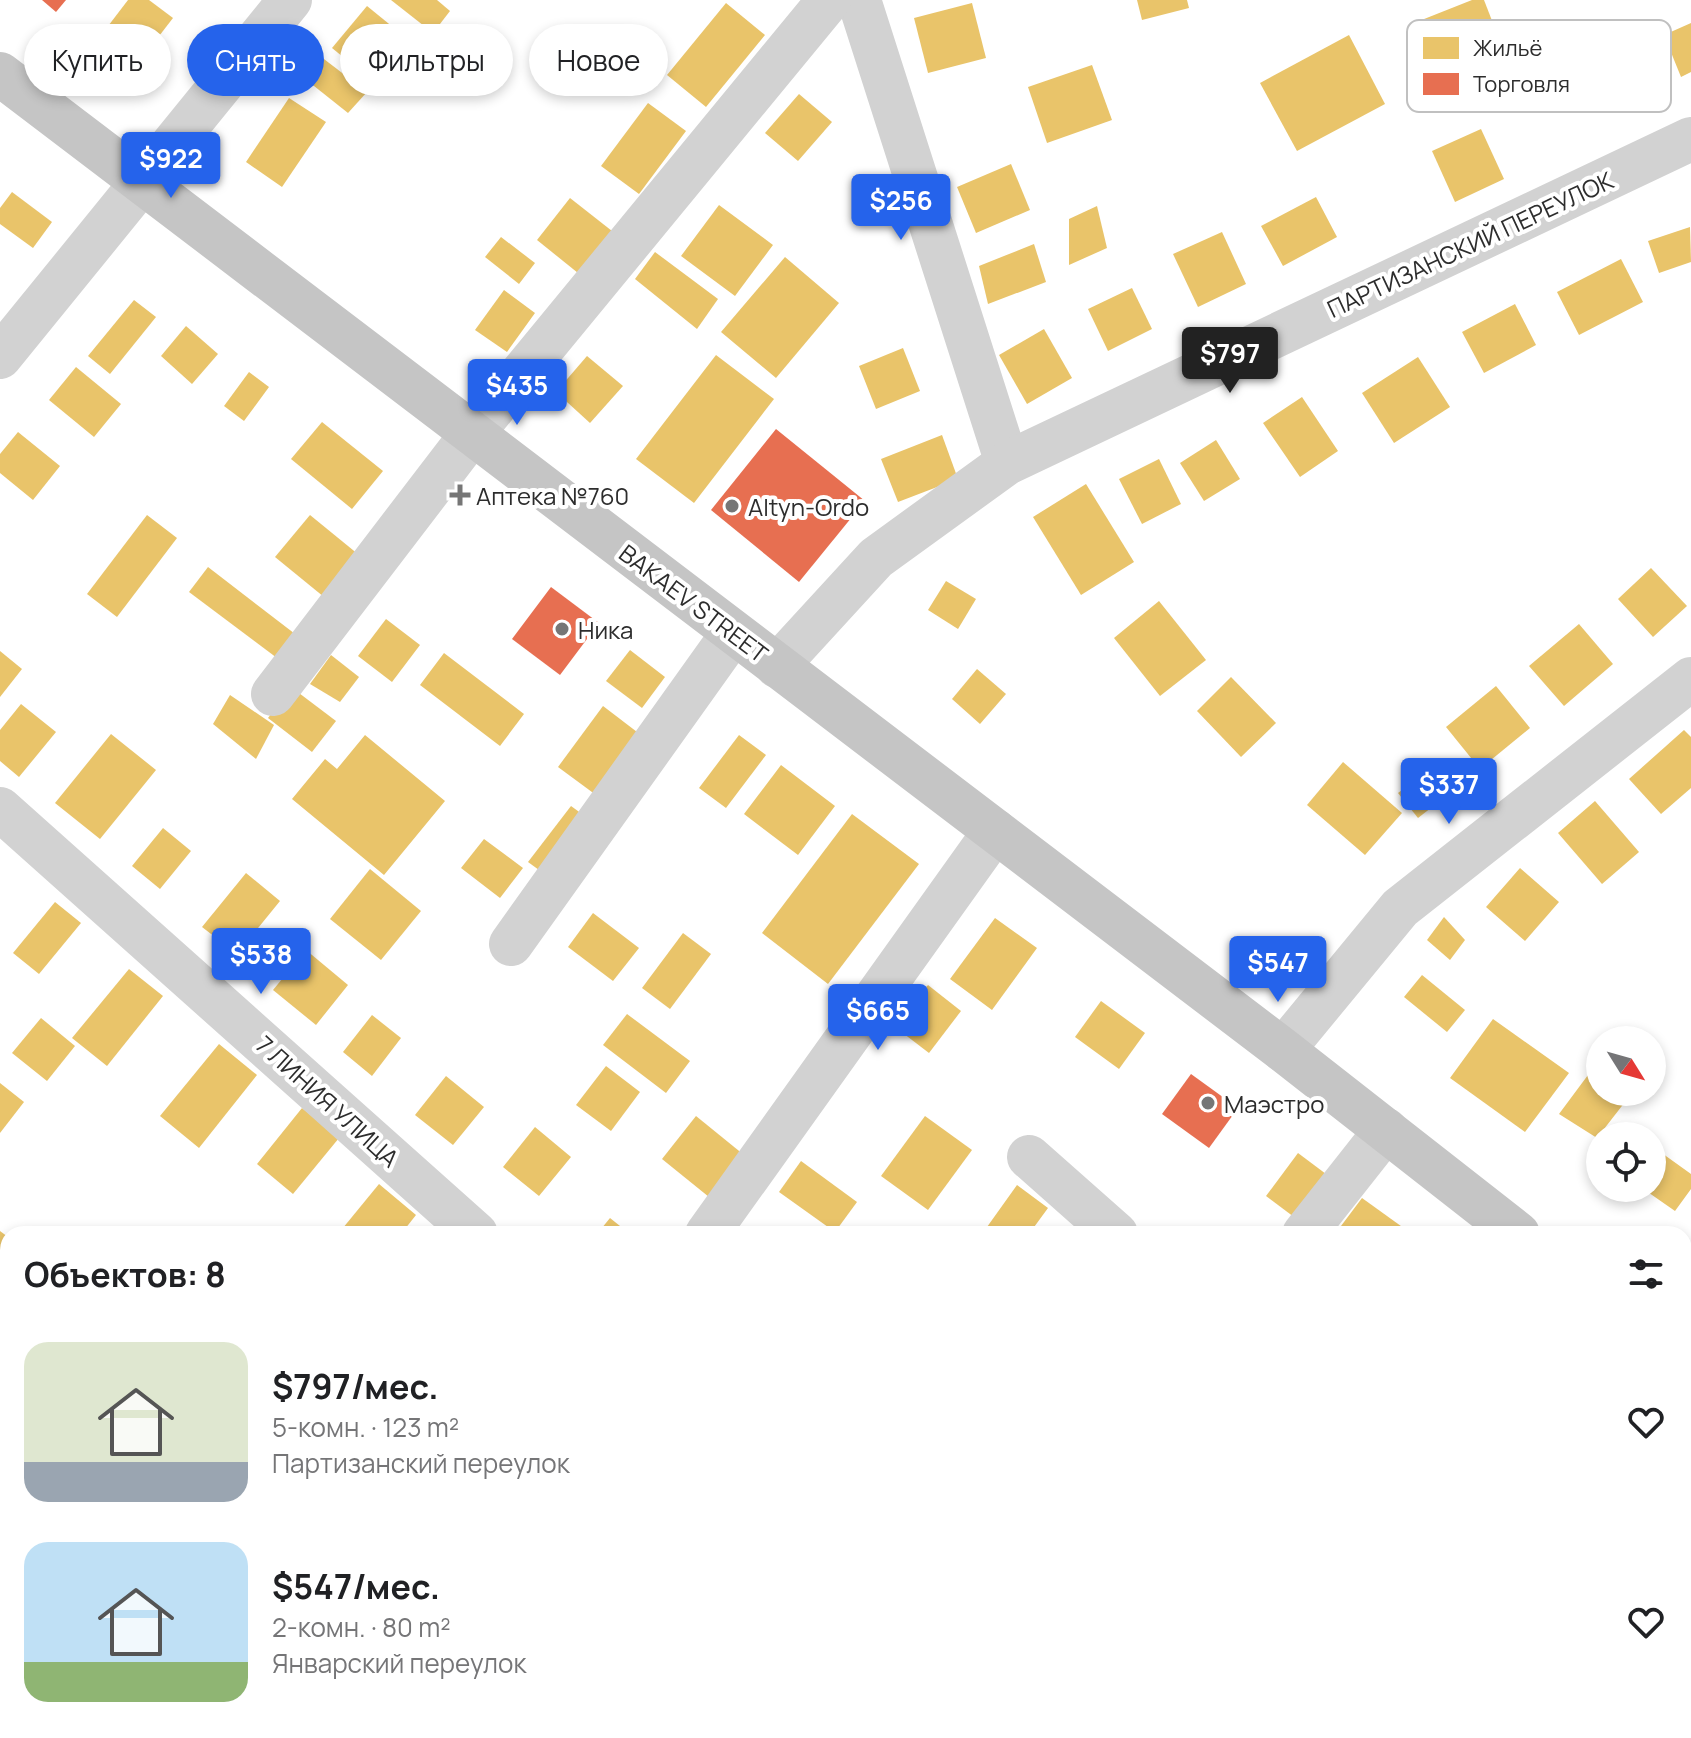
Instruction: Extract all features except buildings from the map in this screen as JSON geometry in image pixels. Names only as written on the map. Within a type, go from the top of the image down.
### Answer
[{"type":"main road","name":"BAKAEV STREET","points":[[0,74],[1283,1050],[1508,1226]]},
{"type":"street","points":[[0,357],[290,0]]},
{"type":"street","points":[[273,694],[471,435],[829,0]]},
{"type":"street","points":[[859,0],[1007,463]]},
{"type":"street","name":"ПАРТИЗАНСКИЙ ПЕРЕУЛОК","points":[[777,666],[876,558],[1007,463],[1691,139]]},
{"type":"street","points":[[511,944],[733,633]]},
{"type":"street","points":[[1283,1050],[1400,908],[1691,679]]},
{"type":"street","name":"7 ЛИНИЯ УЛИЦА","points":[[0,809],[467,1226]]},
{"type":"street","points":[[713,1226],[995,831]]},
{"type":"street","points":[[1310,1226],[1386,1130]]},
{"type":"street","points":[[1029,1157],[1107,1226]]},
{"type":"place","name":"Аптека №760","points":[[460,495]]},
{"type":"place","name":"Altyn-Ordo","points":[[732,506]]},
{"type":"place","name":"Ника","points":[[562,629]]},
{"type":"place","name":"Маэстро","points":[[1208,1103]]}]
